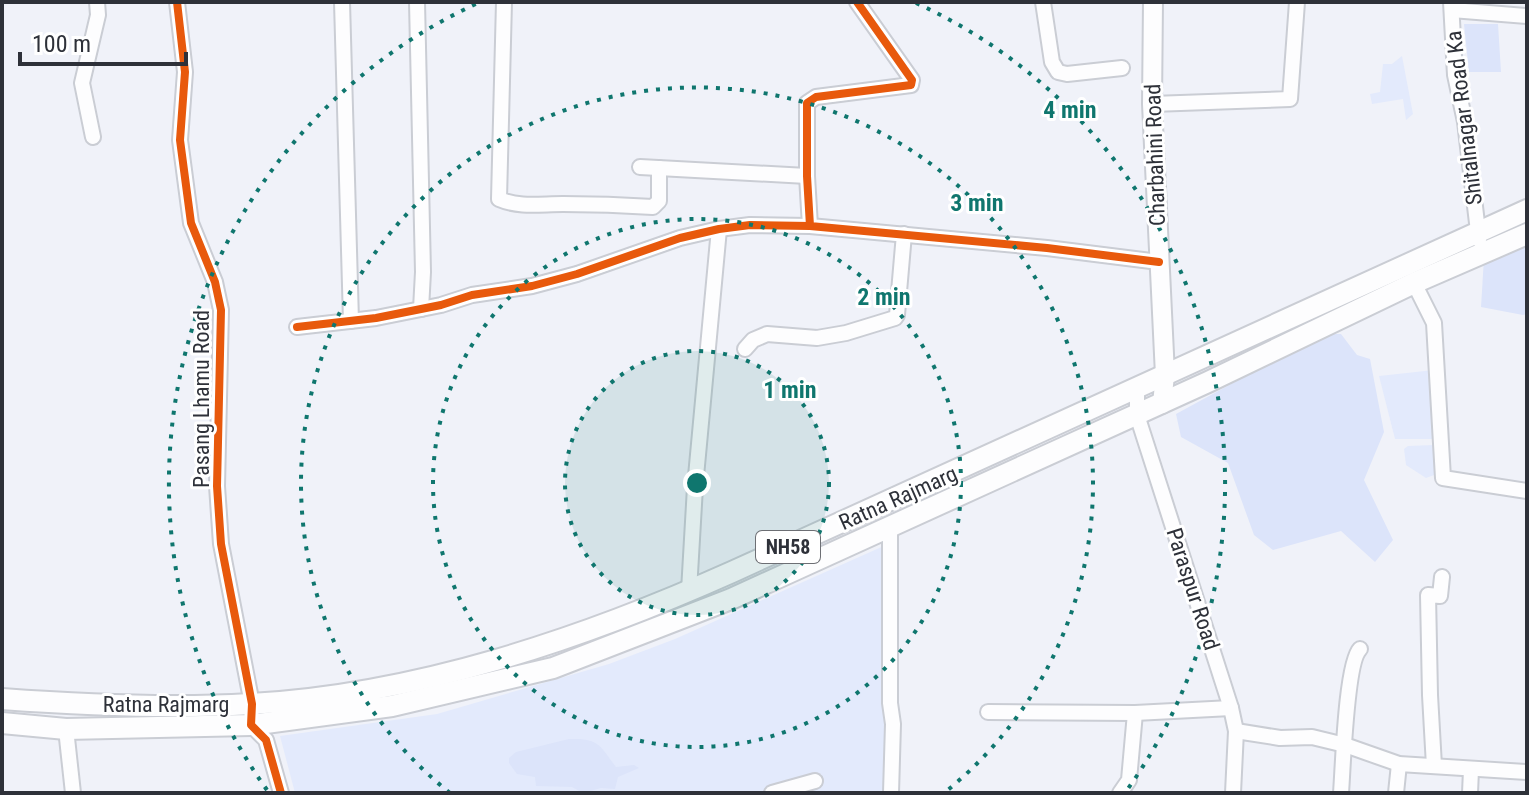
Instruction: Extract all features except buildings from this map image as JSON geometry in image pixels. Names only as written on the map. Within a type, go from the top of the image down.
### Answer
[{"type":"highway","name":"Ratna Rajmarg","points":[[2,699],[162,706],[251,715],[323,696],[397,684],[549,642],[689,591],[1527,210]]},
{"type":"highway","name":"Ratna Rajmarg","points":[[2,723],[66,729],[392,706],[553,668],[731,599],[1162,404],[1414,283],[1527,234]]},
{"type":"main road","name":"Charbahini Road","points":[[1153,2],[1152,104],[1165,375],[1162,404]]},
{"type":"street","points":[[93,137],[82,83],[98,15],[97,2]]},
{"type":"street","name":"Pasang Lhamu Road","points":[[177,2],[185,72],[180,140],[191,223],[215,282],[221,310],[217,486],[221,544],[251,715]]},
{"type":"street","points":[[342,2],[351,321]]},
{"type":"street","points":[[417,2],[423,272],[421,309]]},
{"type":"street","points":[[504,2],[499,199],[539,206],[653,207],[659,201],[659,168]]},
{"type":"street","points":[[810,226],[807,103],[816,97],[911,85],[912,80],[857,2]]},
{"type":"street","points":[[1043,2],[1052,62],[1058,72],[1067,74],[1122,68]]},
{"type":"street","points":[[1152,104],[1290,99],[1297,2]]},
{"type":"street","points":[[1451,6],[1527,16]]},
{"type":"street","name":"Shitalnagar Road Ka","points":[[1451,6],[1455,75],[1465,122],[1483,254]]},
{"type":"street","points":[[640,167],[807,176]]},
{"type":"street","points":[[297,327],[421,309],[472,295],[532,286],[577,274],[680,238],[750,225],[810,226],[904,234],[1159,262]]},
{"type":"street","points":[[689,591],[695,487],[719,229]]},
{"type":"street","points":[[745,349],[753,340],[767,334],[817,338],[895,318],[904,234]]},
{"type":"street","points":[[1414,283],[1434,323],[1443,478],[1527,491]]},
{"type":"street","name":"Paraspur Road","points":[[1137,388],[1137,415],[1231,708],[1236,731],[1233,793]]},
{"type":"street","points":[[890,525],[891,793]]},
{"type":"street","points":[[1434,766],[1428,595],[1440,596],[1442,577]]},
{"type":"street","points":[[1341,793],[1350,677],[1355,654],[1360,649]]},
{"type":"street","points":[[988,712],[1135,713],[1231,708]]},
{"type":"street","points":[[1120,793],[1129,780],[1135,713]]},
{"type":"street","points":[[251,715],[266,740],[281,793]]},
{"type":"street","points":[[66,729],[73,793]]},
{"type":"street","points":[[1236,731],[1280,738],[1312,737],[1399,764],[1527,772]]},
{"type":"street","points":[[1396,793],[1399,764]]},
{"type":"street","points":[[1470,793],[1471,770]]},
{"type":"street","points":[[772,793],[815,781]]},
{"type":"shaded area","points":[[1464,24],[1498,24],[1501,72],[1469,72]]},
{"type":"shaded area","points":[[1402,56],[1413,114],[1406,120],[1403,99],[1372,104],[1370,94],[1380,92],[1383,64],[1392,64]]},
{"type":"shaded area","points":[[1527,239],[1527,314],[1481,307],[1484,258]]},
{"type":"shaded area","points":[[1323,334],[1341,334],[1357,355],[1370,359],[1384,432],[1364,480],[1393,540],[1375,562],[1341,531],[1273,550],[1254,535],[1228,463],[1181,437],[1176,414]]},
{"type":"shaded area","points":[[1434,370],[1438,439],[1395,439],[1379,376]]},
{"type":"shaded area","points":[[1434,445],[1434,475],[1426,478],[1406,465],[1404,449],[1408,446]]},
{"type":"shaded area","points":[[886,545],[887,700],[883,710],[887,722],[887,793],[295,793],[280,736],[437,714],[609,664],[675,639]]},
{"type":"shaded area","points":[[569,739],[593,742],[616,767],[634,765],[639,768],[618,777],[615,789],[601,788],[583,793],[572,787],[536,786],[535,777],[517,774],[509,763],[509,758],[516,752]]},
{"type":"cycle path","points":[[177,2],[185,72],[180,140],[191,223],[215,282],[221,310],[217,486],[221,544],[252,704],[251,725],[266,740],[281,793]]},
{"type":"cycle path","points":[[857,2],[912,80],[911,85],[816,97],[807,103],[810,226],[1047,248],[1159,262]]},
{"type":"cycle path","points":[[297,327],[376,318],[441,305],[472,295],[532,286],[577,274],[680,238],[719,229],[750,225],[810,226]]}]
